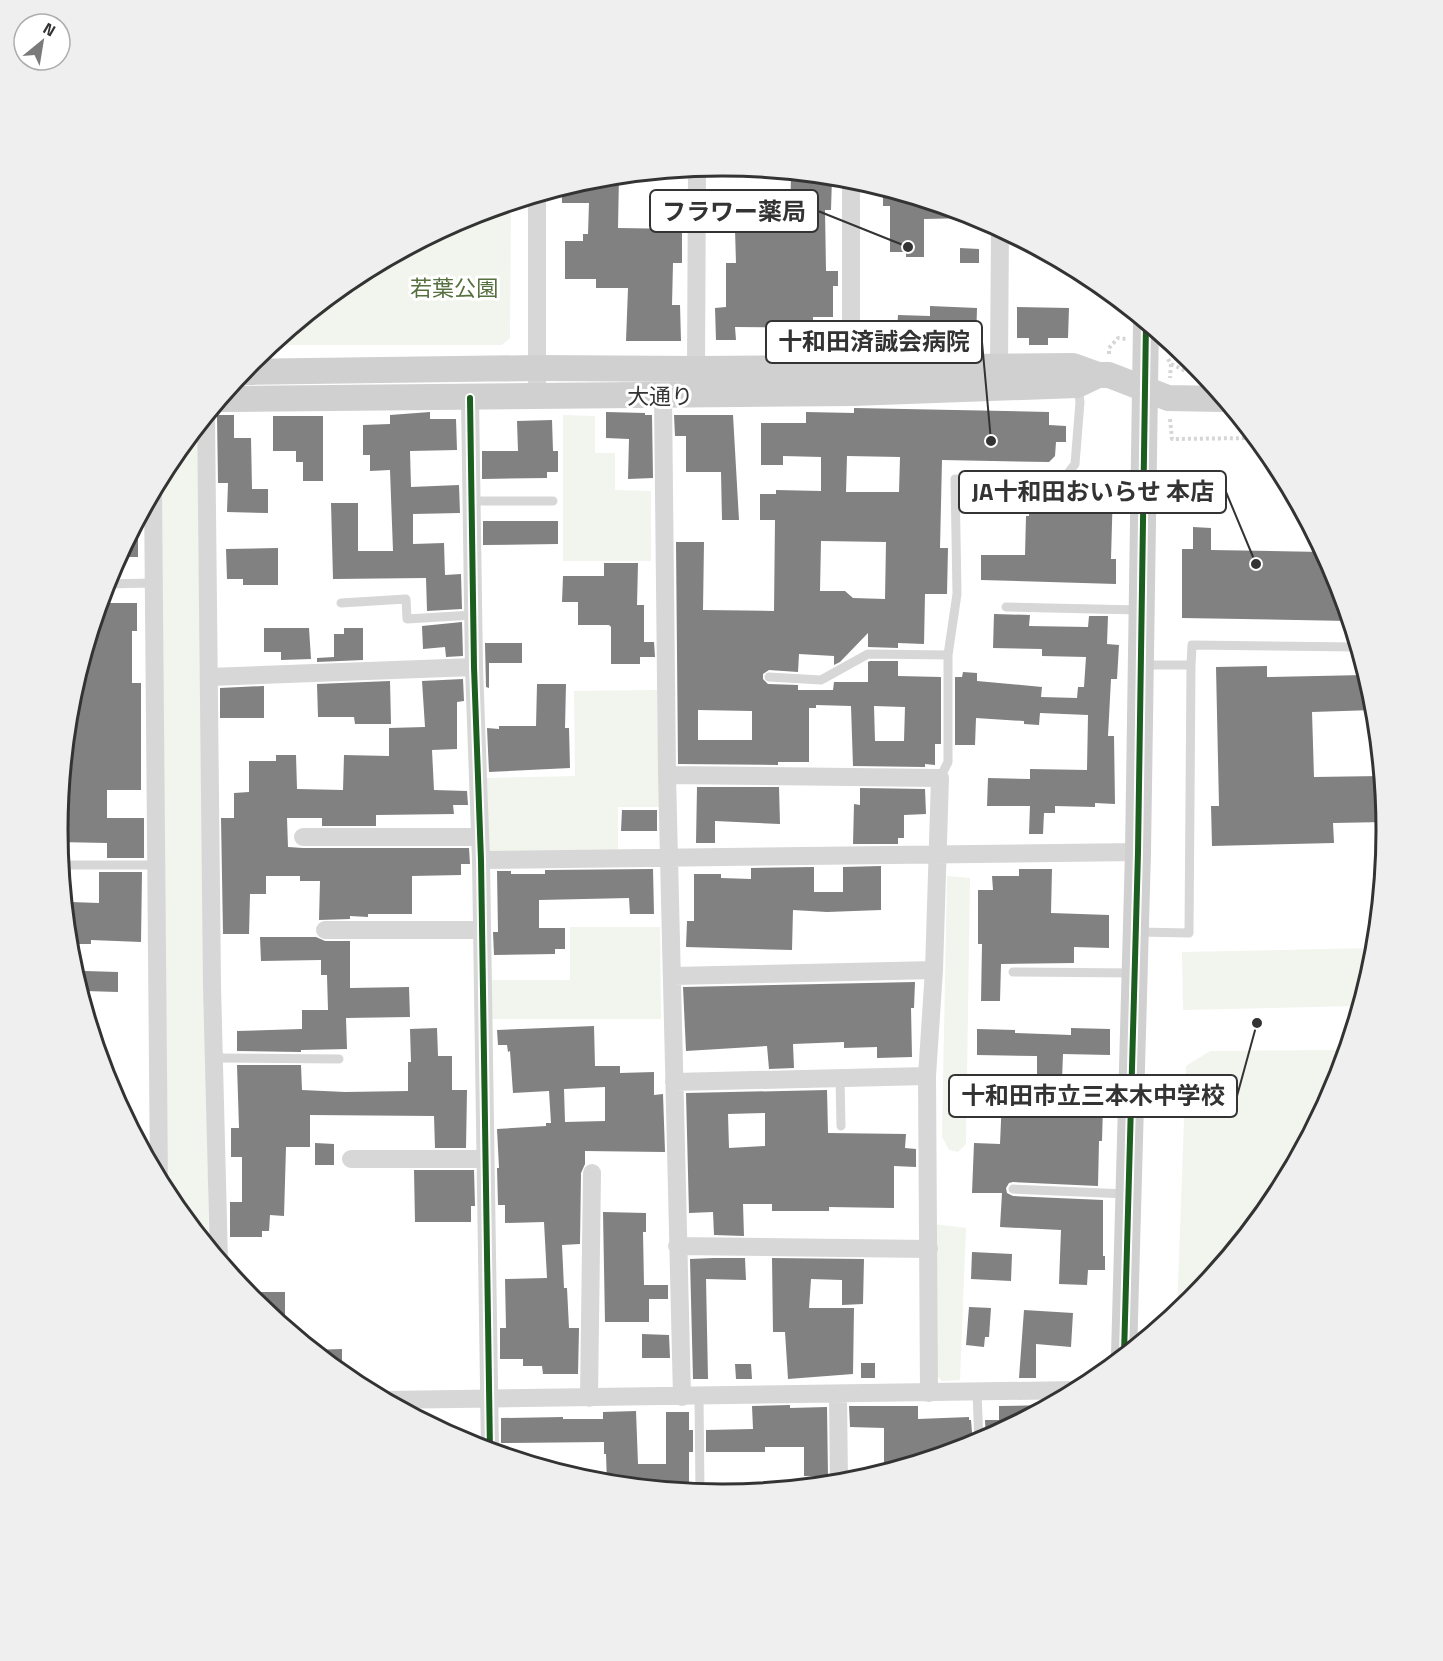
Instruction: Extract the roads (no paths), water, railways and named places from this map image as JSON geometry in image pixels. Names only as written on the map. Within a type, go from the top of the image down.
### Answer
[{"type":"street","points":[[696,369],[697,177]]},
{"type":"street","points":[[851,189],[851,368]]},
{"type":"street","points":[[537,203],[537,395]]},
{"type":"street","points":[[999,366],[1000,239]]},
{"type":"street","points":[[1124,1346],[1138,852],[1146,333]]},
{"type":"street","name":"大通り","points":[[255,372],[537,368],[1073,366],[1088,380]]},
{"type":"street","name":"大通り","points":[[230,399],[887,392],[1088,380],[1109,375],[1168,399],[1213,399]]},
{"type":"street","points":[[663,396],[667,775],[677,1246],[691,1397]]},
{"type":"street","points":[[470,398],[474,667],[481,860],[490,1442]]},
{"type":"street","points":[[206,428],[219,1248]]},
{"type":"street","points":[[152,508],[159,1163]]},
{"type":"street","points":[[209,677],[474,667]]},
{"type":"street","points":[[667,775],[940,778],[934,970],[927,1076],[929,1393]]},
{"type":"street","points":[[303,837],[480,837]]},
{"type":"street","points":[[481,860],[1138,852]]},
{"type":"street","points":[[325,930],[482,930]]},
{"type":"street","points":[[672,976],[934,970]]},
{"type":"street","points":[[674,1082],[927,1076]]},
{"type":"street","points":[[351,1159],[485,1159]]},
{"type":"street","points":[[590,1398],[592,1173]]},
{"type":"street","points":[[677,1246],[928,1249]]},
{"type":"street","points":[[399,1400],[1059,1390]]},
{"type":"street","points":[[838,1394],[839,1474]]},
{"type":"lane","points":[[940,778],[948,762],[948,655],[957,594],[955,479],[1059,485],[1075,464],[1080,402],[1088,380]]},
{"type":"lane","points":[[471,501],[553,501]]},
{"type":"lane","points":[[116,584],[154,583]]},
{"type":"lane","points":[[341,603],[406,599],[407,619],[474,615]]},
{"type":"lane","points":[[1006,607],[1141,610]]},
{"type":"lane","points":[[1136,932],[1189,933],[1192,645],[1349,647]]},
{"type":"lane","points":[[769,677],[821,680],[868,654],[948,655]]},
{"type":"lane","points":[[1140,665],[1191,665]]},
{"type":"lane","points":[[69,865],[156,865]]},
{"type":"lane","points":[[1013,972],[1134,973]]},
{"type":"lane","points":[[214,1058],[339,1059]]},
{"type":"lane","points":[[840,1078],[841,1126]]},
{"type":"lane","points":[[995,1086],[1131,1087]]},
{"type":"lane","points":[[1013,1189],[1128,1194]]},
{"type":"lane","points":[[978,1392],[979,1432]]},
{"type":"lane","points":[[691,1397],[699,1483]]},
{"type":"place","name":"フラワー薬局","points":[[908,247]]},
{"type":"place","name":"十和田済誠会病院","points":[[991,441]]},
{"type":"place","name":"JA十和田おいらせ 本店","points":[[1256,564]]},
{"type":"place","name":"十和田市立三本木中学校","points":[[1257,1023]]},
{"type":"park label","name":"若葉公園","points":[[454,288]]}]
